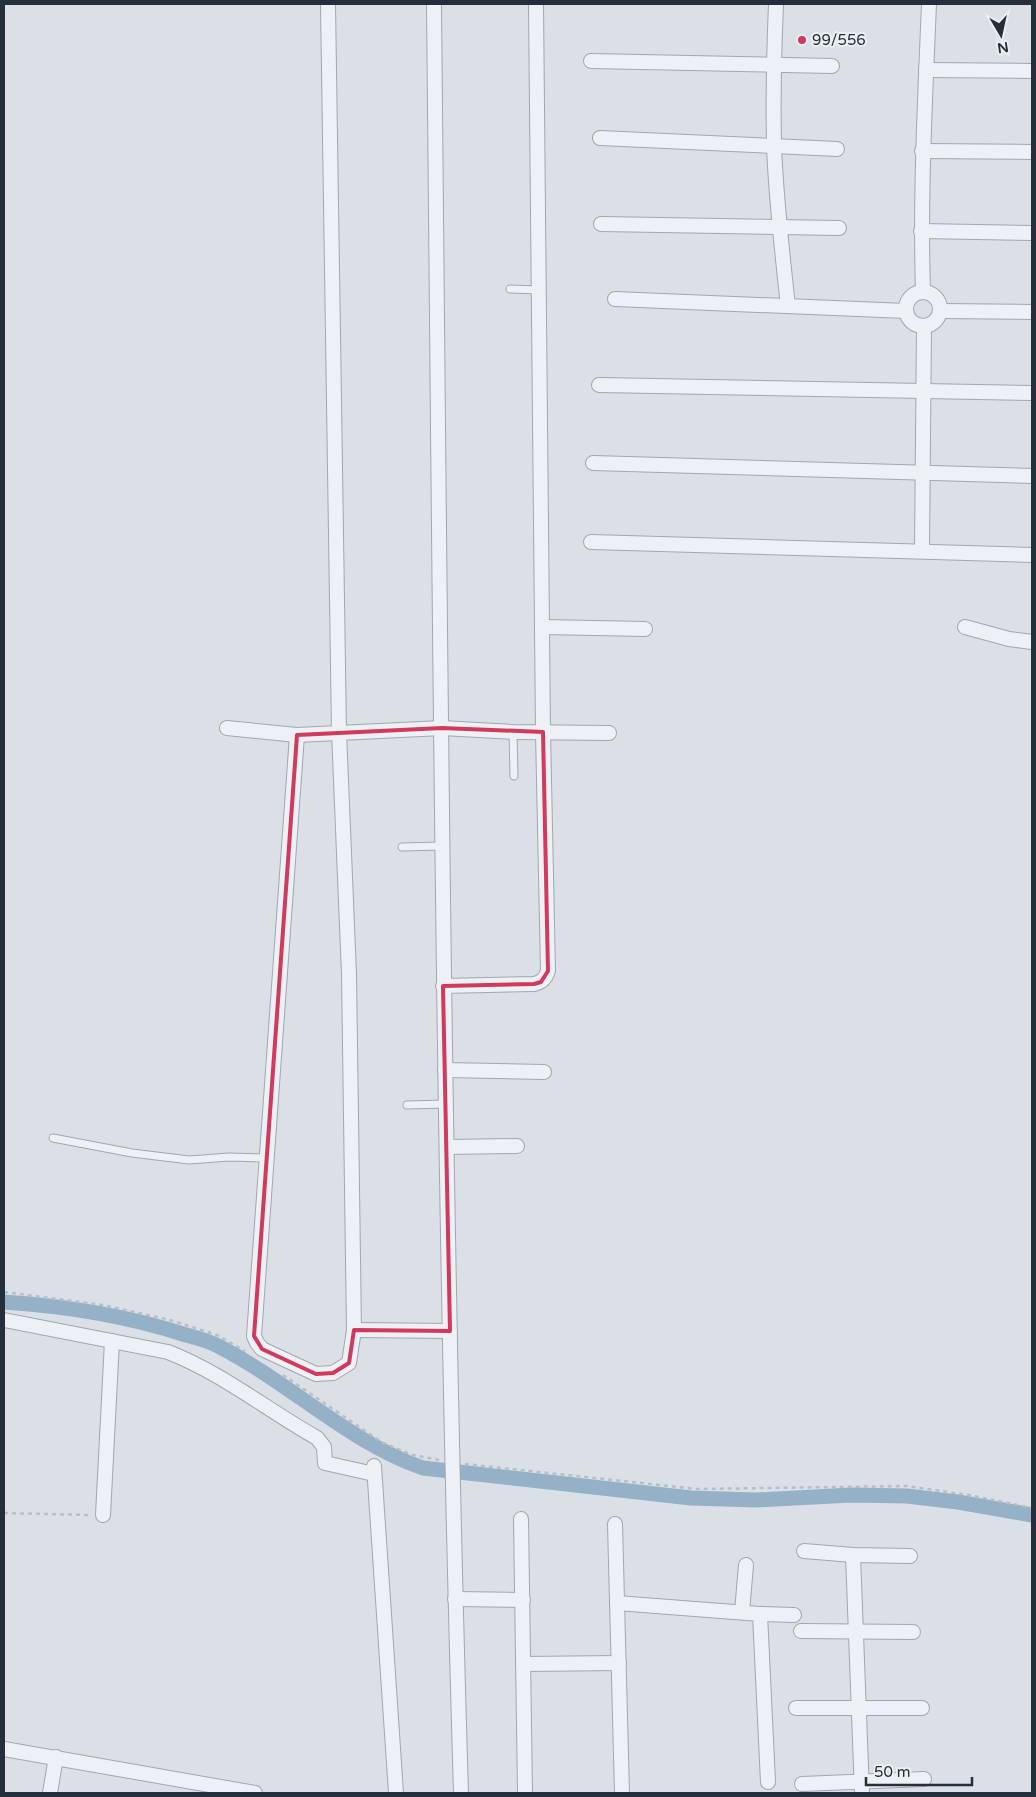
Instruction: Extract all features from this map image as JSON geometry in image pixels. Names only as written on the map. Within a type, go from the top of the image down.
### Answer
[{"type":"street","points":[[297,735],[254,1336],[262,1349],[316,1374],[333,1373],[348,1363],[354,1330],[349,974],[339,732],[328,4]]},
{"type":"street","points":[[434,4],[443,986],[450,1331],[450,1460],[461,1793]]},
{"type":"street","points":[[443,986],[534,984],[541,982],[546,977],[548,971],[543,732],[536,4]]},
{"type":"street","points":[[776,4],[774,145],[779,228],[788,306]]},
{"type":"street","points":[[923,292],[921,231],[922,151],[929,4]]},
{"type":"street","points":[[591,61],[832,66]]},
{"type":"street","points":[[926,70],[1032,71]]},
{"type":"street","points":[[600,138],[837,149]]},
{"type":"street","points":[[922,151],[1032,152]]},
{"type":"street","points":[[601,224],[839,228]]},
{"type":"street","points":[[921,231],[1032,233]]},
{"type":"street","points":[[923,292],[929,293],[938,300],[940,310],[933,323],[924,326],[912,322],[906,311],[909,300],[923,292]]},
{"type":"street","points":[[615,299],[906,311]]},
{"type":"street","points":[[940,310],[1032,312]]},
{"type":"street","points":[[922,551],[924,326]]},
{"type":"street","points":[[599,385],[1032,393]]},
{"type":"street","points":[[593,463],[1032,476]]},
{"type":"street","points":[[591,542],[1032,555]]},
{"type":"street","points":[[542,627],[645,629]]},
{"type":"street","points":[[965,627],[1009,639],[1032,642]]},
{"type":"street","points":[[227,728],[297,735],[442,728],[513,732],[609,733]]},
{"type":"street","points":[[445,1070],[544,1072]]},
{"type":"street","points":[[447,1147],[517,1146]]},
{"type":"street","points":[[4,1320],[168,1352],[190,1360],[317,1438],[324,1447],[325,1463],[374,1470],[396,1793]]},
{"type":"street","points":[[354,1330],[450,1331]]},
{"type":"street","points":[[103,1515],[112,1341]]},
{"type":"street","points":[[521,1519],[525,1793]]},
{"type":"street","points":[[615,1524],[622,1793]]},
{"type":"street","points":[[804,1551],[853,1555],[910,1556]]},
{"type":"street","points":[[853,1555],[861,1788]]},
{"type":"street","points":[[742,1612],[746,1565]]},
{"type":"street","points":[[455,1599],[523,1600]]},
{"type":"street","points":[[617,1603],[794,1615]]},
{"type":"street","points":[[760,1614],[768,1782]]},
{"type":"street","points":[[801,1631],[913,1632]]},
{"type":"street","points":[[523,1664],[619,1663]]},
{"type":"street","points":[[796,1708],[922,1708]]},
{"type":"street","points":[[4,1749],[255,1793]]},
{"type":"street","points":[[50,1793],[56,1758]]},
{"type":"street","points":[[802,1784],[861,1788],[924,1779]]},
{"type":"lane","points":[[510,289],[540,290]]},
{"type":"lane","points":[[513,732],[514,776]]},
{"type":"lane","points":[[402,847],[442,846]]},
{"type":"lane","points":[[407,1105],[446,1104]]},
{"type":"lane","points":[[53,1138],[132,1153],[189,1160],[229,1157],[267,1158]]},
{"type":"path","points":[[4,1292],[103,1305],[170,1320],[217,1335],[251,1354]]},
{"type":"path","points":[[283,1375],[383,1442],[413,1455],[697,1489],[907,1486],[969,1495],[1032,1508]]},
{"type":"path","points":[[4,1513],[103,1515]]},
{"type":"highlighted area","points":[[442,728],[543,732],[548,971],[541,982],[534,984],[443,986],[450,1331],[354,1330],[349,1363],[333,1373],[316,1374],[262,1349],[254,1336],[297,735]]},
{"type":"waterway","points":[[4,1302],[50,1306],[119,1317],[164,1328],[211,1343],[244,1361],[369,1443],[423,1468],[691,1498],[756,1500],[852,1495],[907,1496],[958,1502],[1032,1515]]},
{"type":"place","name":"99/556","points":[[802,40]]}]
